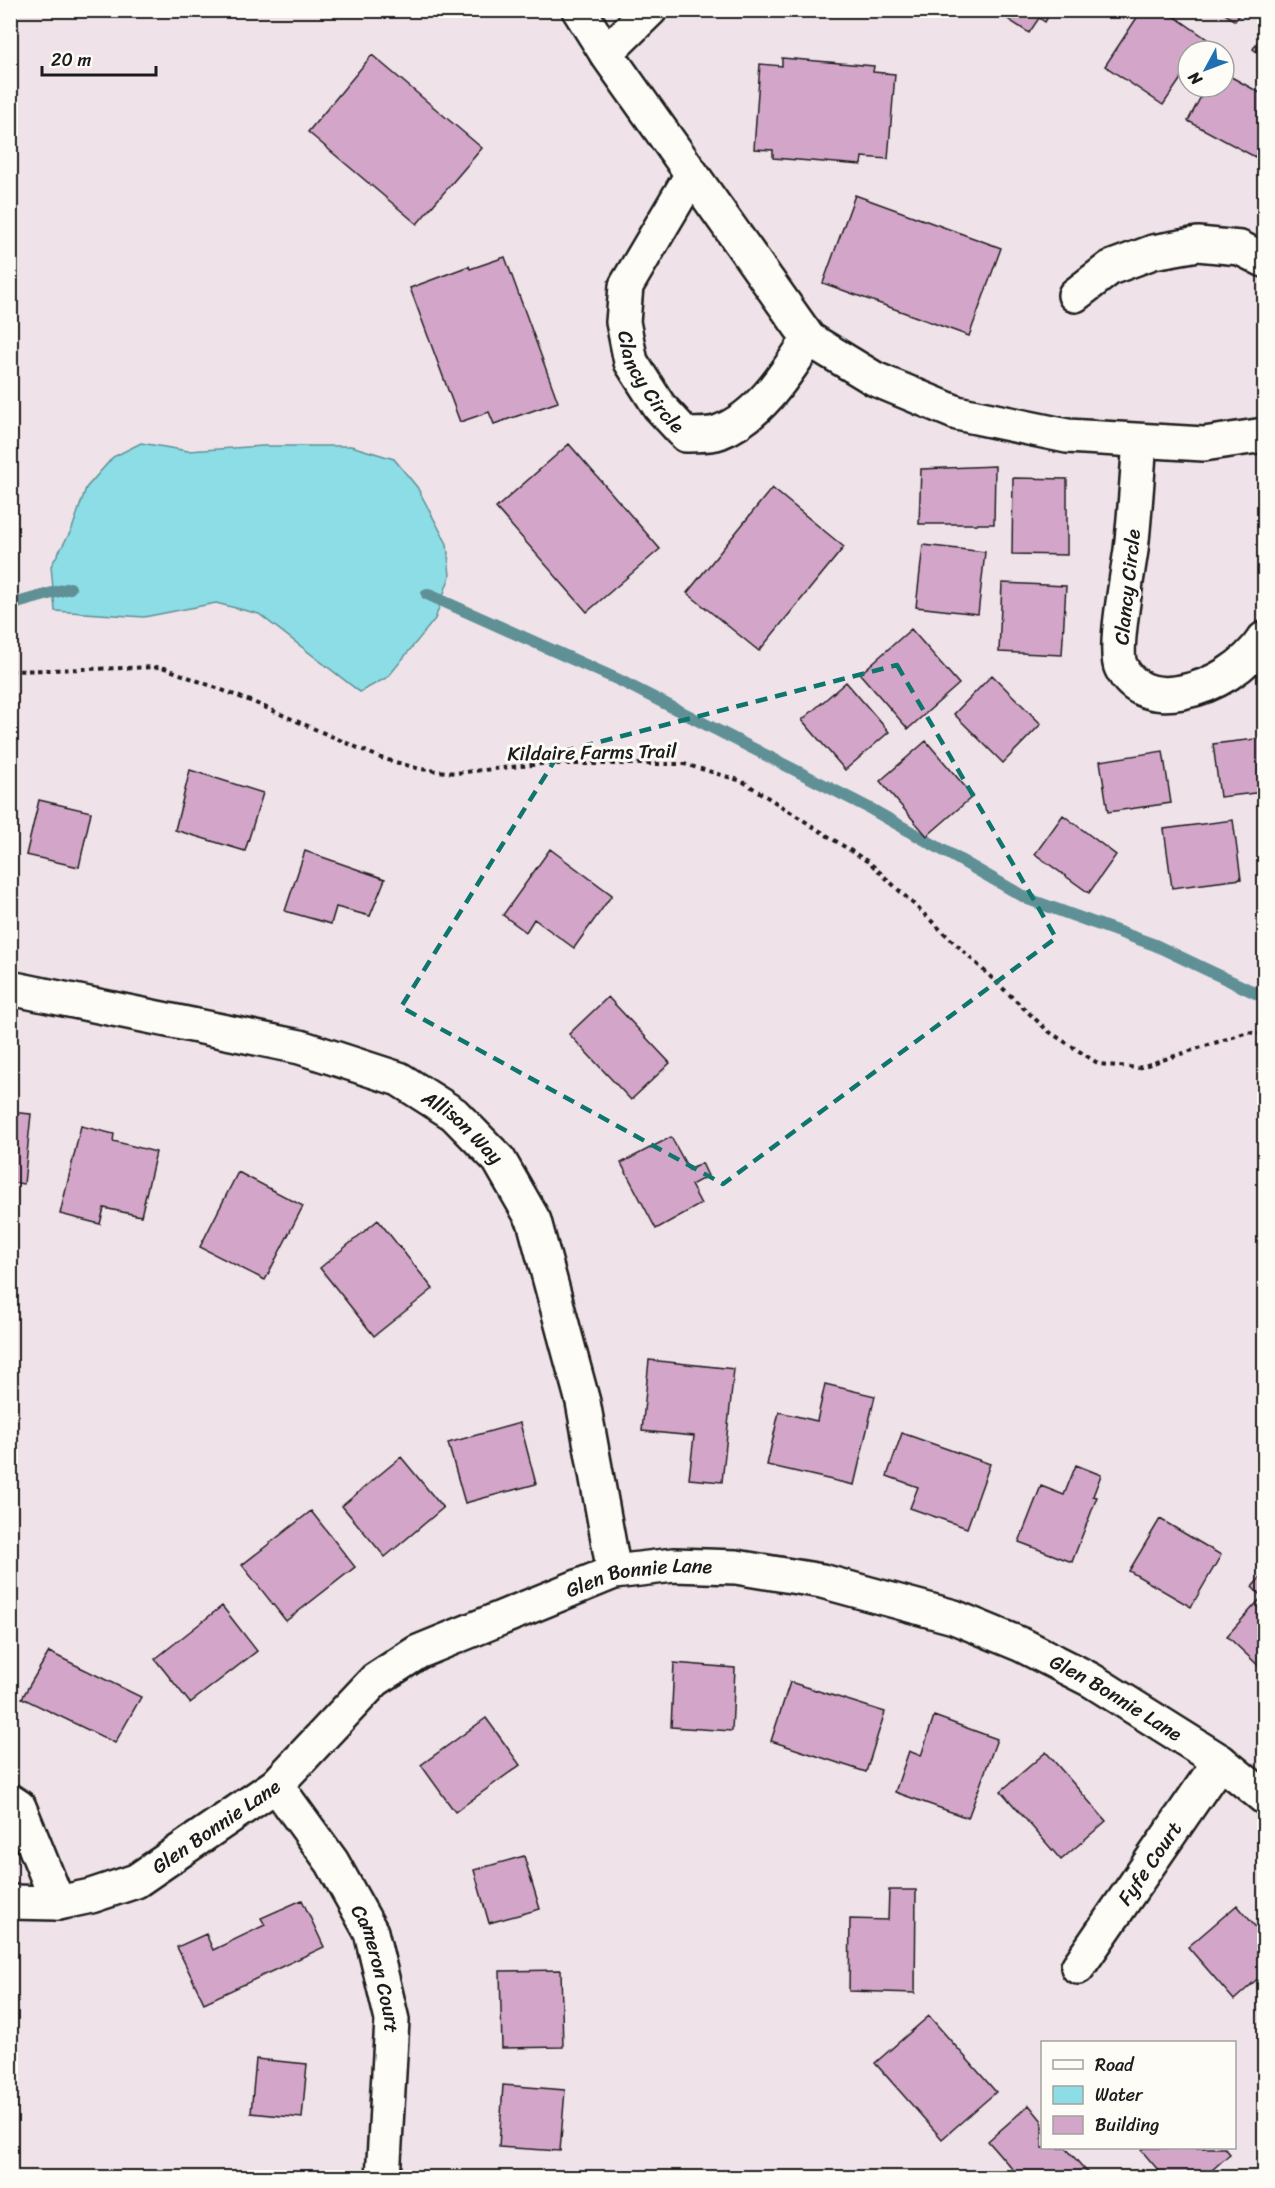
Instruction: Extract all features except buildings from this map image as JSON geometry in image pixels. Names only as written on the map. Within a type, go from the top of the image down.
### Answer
[{"type":"street","points":[[579,10],[691,176],[809,339],[875,379],[957,413],[1067,436],[1204,444],[1264,435]]},
{"type":"street","points":[[606,53],[650,10]]},
{"type":"street","name":"Clancy Circle","points":[[691,176],[626,286],[623,322],[631,362],[659,406],[686,435],[717,433],[748,417],[788,372],[809,339]]},
{"type":"street","points":[[1075,295],[1110,268],[1153,252],[1198,243],[1240,248],[1264,260]]},
{"type":"street","name":"Clancy Circle","points":[[1140,441],[1131,550],[1121,615],[1120,666],[1137,688],[1165,695],[1194,689],[1229,674],[1264,639]]},
{"type":"street","name":"Allison Way","points":[[10,988],[300,1047],[399,1078],[454,1114],[499,1160],[534,1221],[583,1402],[614,1572]]},
{"type":"street","name":"Glen Bonnie Lane","points":[[10,1902],[57,1903],[91,1896],[136,1881],[276,1785],[375,1680],[418,1652],[614,1572],[674,1565],[736,1567],[822,1581],[954,1617],[1022,1645],[1091,1680],[1220,1761],[1264,1797]]},
{"type":"street","name":"Fyfe Court","points":[[1078,1967],[1220,1761]]},
{"type":"street","name":"Cameron Court","points":[[276,1785],[332,1862],[371,1932],[392,2020],[383,2178]]},
{"type":"street","points":[[10,1801],[19,1807],[57,1903]]},
{"type":"path","name":"Kildaire Farms Trail","points":[[10,671],[162,667],[253,702],[381,758],[420,769],[455,773],[541,764],[684,764],[742,780],[870,863],[1048,1031],[1099,1064],[1138,1068],[1248,1032],[1264,1035]]},
{"type":"highlighted area","points":[[897,665],[1056,938],[723,1184],[401,1007],[560,752]]},
{"type":"water","points":[[141,443],[188,451],[264,446],[351,446],[394,459],[417,487],[447,544],[450,576],[435,619],[388,677],[360,692],[259,614],[216,603],[144,617],[55,611],[51,566],[72,529],[86,488],[113,457]]},
{"type":"waterway","points":[[10,605],[70,588]]},
{"type":"waterway","points":[[427,594],[619,680],[871,809],[1028,899],[1155,945],[1264,997]]}]
